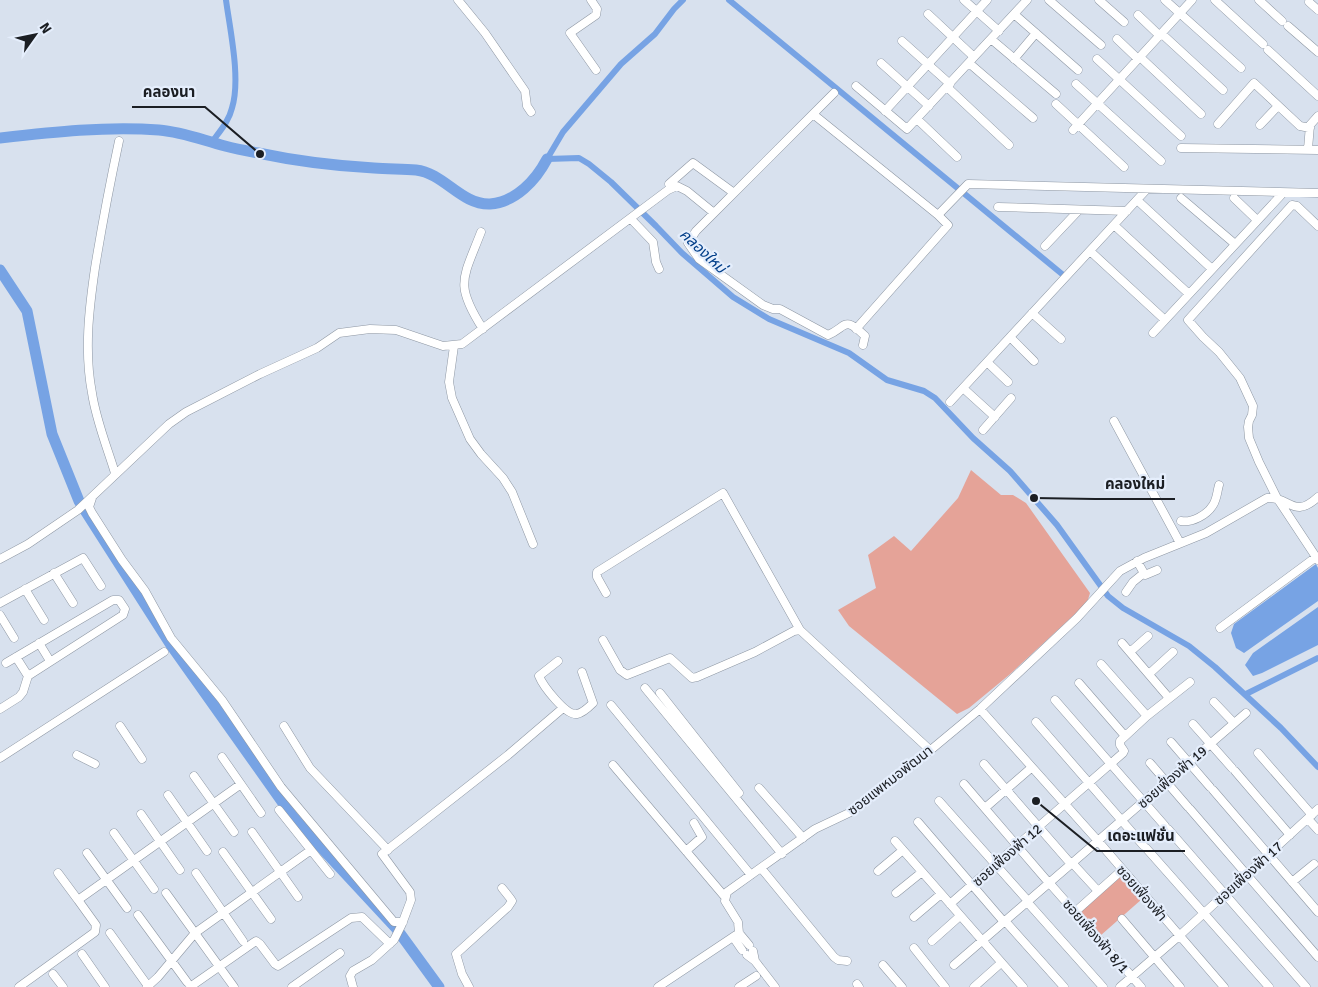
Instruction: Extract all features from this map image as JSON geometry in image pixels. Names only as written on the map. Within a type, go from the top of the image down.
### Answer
[{"type":"street","points":[[458,0],[525,91],[527,106],[531,112]]},
{"type":"street","points":[[591,0],[597,12],[596,15],[570,33],[596,70]]},
{"type":"street","points":[[964,0],[998,31]]},
{"type":"street","points":[[885,111],[987,0]]},
{"type":"street","points":[[1014,0],[1021,6]]},
{"type":"street","points":[[856,86],[907,129],[1027,0]]},
{"type":"street","points":[[1049,0],[1101,45]]},
{"type":"street","points":[[1099,0],[1124,22]]},
{"type":"street","points":[[1165,0],[1242,68]]},
{"type":"street","points":[[1076,128],[1192,0]]},
{"type":"street","points":[[1215,0],[1318,96]]},
{"type":"street","points":[[1259,0],[1318,52]]},
{"type":"street","points":[[1309,2],[1318,10]]},
{"type":"street","points":[[928,14],[953,37],[972,60],[1033,118]]},
{"type":"street","points":[[1014,14],[1078,70]]},
{"type":"street","points":[[1138,16],[1223,90]]},
{"type":"street","points":[[1014,58],[1036,33]]},
{"type":"street","points":[[1117,38],[1201,114]]},
{"type":"street","points":[[992,39],[1056,94]]},
{"type":"street","points":[[902,42],[928,64],[1009,145]]},
{"type":"street","points":[[1097,59],[1181,136]]},
{"type":"street","points":[[881,64],[929,106]]},
{"type":"street","points":[[1218,124],[1254,83],[1300,126],[1310,128]]},
{"type":"street","points":[[1076,84],[1160,160]]},
{"type":"street","points":[[834,93],[696,231],[688,243],[699,259],[763,305],[773,309],[780,309],[828,335],[844,324],[849,324],[865,336],[863,345]]},
{"type":"street","points":[[1056,104],[1076,128],[1124,167]]},
{"type":"street","points":[[1260,125],[1278,106]]},
{"type":"street","points":[[813,114],[948,225],[856,329]]},
{"type":"street","points":[[1308,149],[1310,125],[1318,116]]},
{"type":"street","points":[[917,119],[957,157]]},
{"type":"street","points":[[116,473],[92,392],[88,342],[92,291],[102,225],[119,141]]},
{"type":"street","points":[[1181,148],[1318,150]]},
{"type":"street","points":[[669,184],[693,162],[734,193]]},
{"type":"street","points":[[938,215],[968,184],[1318,194]]},
{"type":"street","points":[[0,559],[28,544],[78,510],[169,424],[194,406],[317,348],[340,333],[370,329],[396,330],[449,346],[466,342],[668,190],[677,186],[687,191],[714,213]]},
{"type":"street","points":[[950,402],[1147,189]]},
{"type":"street","points":[[1153,333],[1283,192]]},
{"type":"street","points":[[1181,198],[1235,244]]},
{"type":"street","points":[[1234,198],[1257,220]]},
{"type":"street","points":[[1137,200],[1212,269]]},
{"type":"street","points":[[1220,628],[1317,558],[1276,498],[1249,438],[1248,427],[1253,406],[1240,378],[1219,352],[1188,320],[1292,206],[1297,206],[1318,226]]},
{"type":"street","points":[[998,207],[1127,211]]},
{"type":"street","points":[[1045,246],[1079,210]]},
{"type":"street","points":[[634,217],[653,242],[659,269]]},
{"type":"street","points":[[1114,225],[1189,294]]},
{"type":"street","points":[[481,232],[464,278],[464,292],[468,306],[483,329]]},
{"type":"street","points":[[1090,250],[1165,320]]},
{"type":"street","points":[[1032,313],[1061,339]]},
{"type":"street","points":[[1010,337],[1034,361]]},
{"type":"street","points":[[449,346],[449,382],[452,398],[470,439],[503,478],[512,492],[533,544]]},
{"type":"street","points":[[986,362],[1008,382]]},
{"type":"street","points":[[963,388],[995,417]]},
{"type":"street","points":[[983,430],[1011,398]]},
{"type":"street","points":[[1114,421],[1180,543]]},
{"type":"street","points":[[1192,539],[1184,522],[1193,520],[1212,507],[1219,485]]},
{"type":"street","points":[[606,593],[597,577],[597,572],[724,493],[800,630],[930,750]]},
{"type":"street","points":[[91,498],[90,510],[118,554],[145,591],[171,638],[222,700],[293,802],[394,922],[403,923]]},
{"type":"street","points":[[1144,574],[1137,561],[1206,533],[1267,498],[1276,498],[1291,505],[1303,507],[1318,498]]},
{"type":"street","points":[[0,602],[83,558],[101,586]]},
{"type":"street","name":"ซอยแพหมอพัฒนา","points":[[725,897],[730,890],[821,825],[853,811],[930,750],[980,709],[1077,618],[1120,572],[1137,561]]},
{"type":"street","points":[[1126,592],[1133,582],[1144,574],[1148,575],[1157,570]]},
{"type":"street","points":[[54,573],[73,602]]},
{"type":"street","points":[[25,589],[44,620]]},
{"type":"street","points":[[0,709],[19,697],[23,692],[28,676],[123,615],[125,609],[119,600],[113,600],[6,663]]},
{"type":"street","points":[[0,615],[14,638]]},
{"type":"street","points":[[603,640],[623,673],[628,674],[670,658],[692,678],[732,663],[794,631],[800,630]]},
{"type":"street","points":[[1130,652],[1148,636]]},
{"type":"street","points":[[1122,643],[1170,698]]},
{"type":"street","points":[[39,644],[50,661]]},
{"type":"street","points":[[0,758],[164,652]]},
{"type":"street","points":[[1149,674],[1173,652]]},
{"type":"street","points":[[16,657],[28,676]]},
{"type":"street","points":[[558,661],[539,676],[563,708],[569,713],[575,714],[593,703],[582,672]]},
{"type":"street","points":[[1101,664],[1147,716]]},
{"type":"street","points":[[1110,764],[1123,752],[1120,743],[1126,736],[1147,716],[1190,682]]},
{"type":"street","points":[[1079,683],[1126,736]]},
{"type":"street","points":[[645,688],[784,853]]},
{"type":"street","points":[[660,693],[784,853]]},
{"type":"street","points":[[1055,700],[1306,987]]},
{"type":"street","points":[[1214,702],[1234,723]]},
{"type":"street","points":[[611,704],[751,875]]},
{"type":"street","points":[[353,987],[350,976],[353,972],[372,960],[392,942],[403,923],[411,896],[382,854],[508,756],[563,708]]},
{"type":"street","name":"ซอยเฟื่องฟ้า","points":[[980,709],[1224,987]]},
{"type":"street","name":"ซอยเฟื่องฟ้า 19","points":[[954,965],[1073,865],[1246,713]]},
{"type":"street","points":[[1036,722],[1268,987]]},
{"type":"street","points":[[1193,724],[1290,835]]},
{"type":"street","points":[[120,726],[142,759]]},
{"type":"street","points":[[284,726],[310,768],[388,850]]},
{"type":"street","points":[[1171,742],[1268,855],[1317,908]]},
{"type":"street","points":[[1258,754],[1312,814],[1318,830]]},
{"type":"street","points":[[77,755],[95,764]]},
{"type":"street","points":[[222,757],[261,813]]},
{"type":"street","points":[[1150,763],[1318,957]]},
{"type":"street","points":[[984,764],[1098,891]]},
{"type":"street","name":"ซอยเฟื่องฟ้า 12","points":[[950,904],[1110,764]]},
{"type":"street","points":[[613,766],[725,897],[738,922],[736,935],[659,987]]},
{"type":"street","points":[[985,808],[1031,768]]},
{"type":"street","points":[[194,776],[234,832]]},
{"type":"street","points":[[78,900],[241,784]]},
{"type":"street","name":"ซอยเฟื่องฟ้า 8/1","points":[[964,784],[1141,987]]},
{"type":"street","points":[[759,788],[803,838]]},
{"type":"street","points":[[168,795],[207,851]]},
{"type":"street","points":[[939,801],[1103,987]]},
{"type":"street","points":[[280,810],[330,874]]},
{"type":"street","points":[[141,814],[180,870]]},
{"type":"street","name":"ซอยเฟื่องฟ้า 17","points":[[1120,987],[1179,936],[1312,814]]},
{"type":"street","points":[[918,822],[1064,987]]},
{"type":"street","points":[[686,851],[702,837],[694,823]]},
{"type":"street","points":[[252,832],[298,897]]},
{"type":"street","points":[[114,833],[154,889]]},
{"type":"street","points":[[895,841],[1022,987]]},
{"type":"street","points":[[110,934],[147,987],[195,933],[311,850]]},
{"type":"street","points":[[878,870],[903,850]]},
{"type":"street","points":[[224,852],[271,919]]},
{"type":"street","points":[[88,853],[126,908]]},
{"type":"street","points":[[1292,882],[1314,864]]},
{"type":"street","points":[[762,868],[806,925],[834,957],[838,960],[847,960]]},
{"type":"street","points":[[1075,912],[1122,870]]},
{"type":"street","points":[[896,893],[922,872]]},
{"type":"street","points":[[19,987],[95,932],[96,925],[58,873]]},
{"type":"street","points":[[196,873],[243,941]]},
{"type":"street","points":[[468,987],[456,954],[512,902],[502,888]]},
{"type":"street","points":[[166,893],[234,987]]},
{"type":"street","points":[[914,917],[941,894]]},
{"type":"street","points":[[138,914],[189,984],[219,967],[256,942],[260,944],[276,966],[281,965],[343,922],[357,917],[369,922],[392,942]]},
{"type":"street","points":[[932,941],[960,916]]},
{"type":"street","points":[[1122,919],[1180,987]]},
{"type":"street","points":[[736,935],[775,987]]},
{"type":"street","points":[[914,948],[945,987]]},
{"type":"street","points":[[292,987],[340,953]]},
{"type":"street","points":[[82,954],[105,987]]},
{"type":"street","points":[[974,987],[1001,963]]},
{"type":"street","points":[[883,965],[902,987]]},
{"type":"street","points":[[53,974],[63,987]]},
{"type":"street","points":[[739,987],[756,976]]},
{"type":"shaded area","points":[[971,470],[1001,495],[1013,495],[1026,503],[1090,593],[1087,603],[1009,675],[969,708],[957,714],[849,626],[838,610],[876,588],[868,555],[894,536],[911,551],[958,498]]},
{"type":"shaded area","points":[[1121,876],[1142,899],[1100,936],[1079,913]]},
{"type":"water","points":[[1316,564],[1318,568],[1318,601],[1244,653],[1236,648],[1231,633],[1234,624]]},
{"type":"water","points":[[1318,607],[1318,645],[1253,676],[1245,665],[1253,653]]},
{"type":"waterway","points":[[212,142],[229,117],[234,96],[234,54],[226,0]]},
{"type":"waterway","name":"คลองใหม่","points":[[683,0],[655,34],[621,64],[563,132],[547,159],[579,158],[589,164],[611,182],[682,253],[733,297],[769,319],[849,353],[887,380],[924,391],[935,398],[973,438],[1010,471],[1057,525],[1108,596],[1123,608],[1189,646],[1215,667],[1281,728],[1318,767]]},
{"type":"waterway","points":[[729,0],[1062,274]]},
{"type":"waterway","points":[[0,138],[99,129],[168,131],[237,149],[301,161],[426,172],[470,200],[490,204],[508,199],[524,189],[537,175],[547,159]]},
{"type":"waterway","points":[[0,270],[27,311],[52,434],[79,501],[171,645],[293,817],[396,928],[439,987]]},
{"type":"waterway","points":[[1246,694],[1318,658]]},
{"type":"place","name":"คลองนา","points":[[260,154]]},
{"type":"place","name":"คลองใหม่","points":[[1034,498]]},
{"type":"place","name":"เดอะแฟชั่น","points":[[1036,801]]}]
